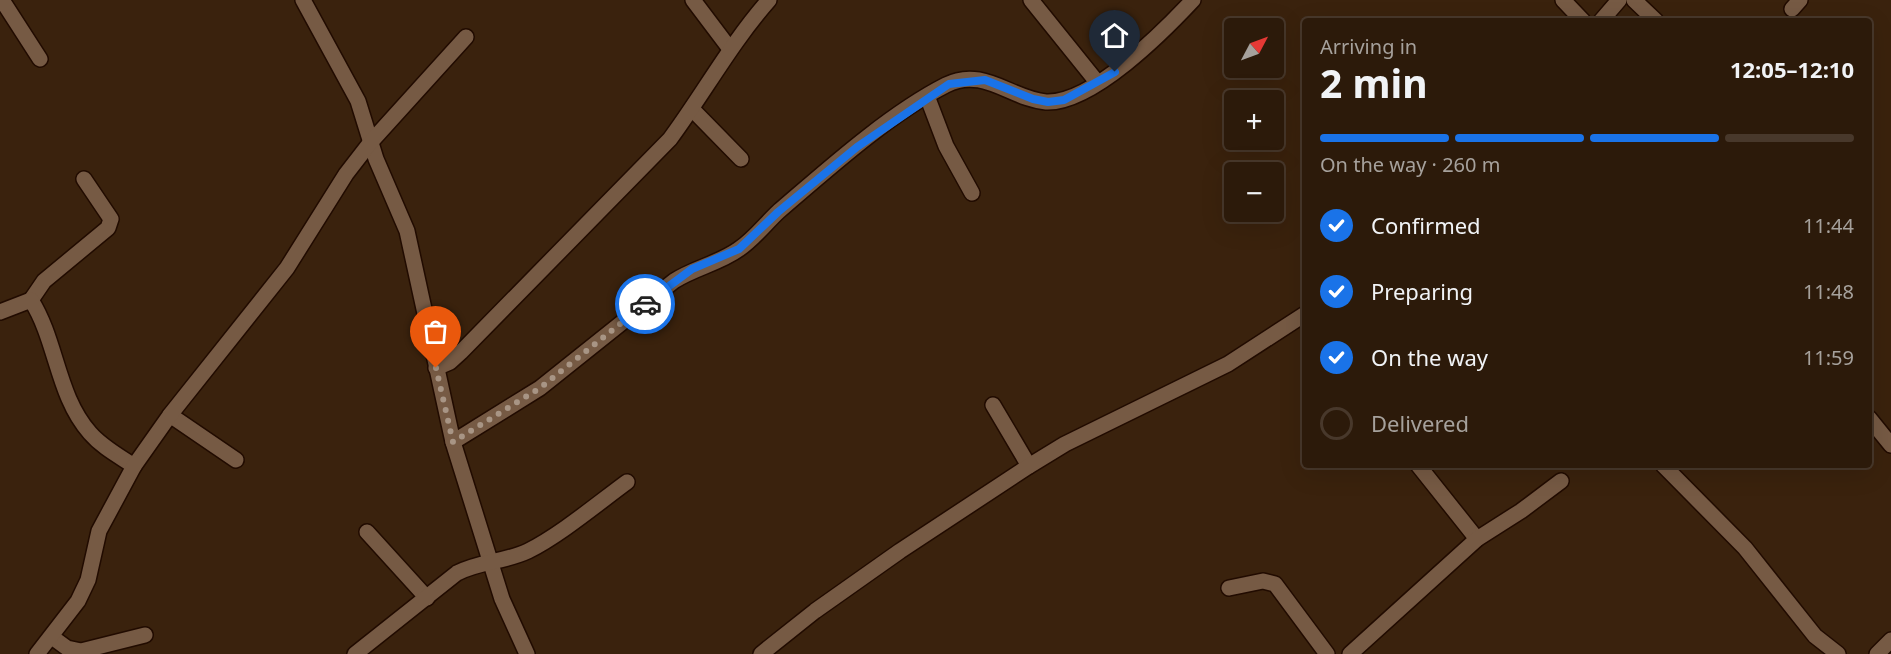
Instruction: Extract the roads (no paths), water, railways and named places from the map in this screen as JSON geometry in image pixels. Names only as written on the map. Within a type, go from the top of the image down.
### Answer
[{"type":"street","points":[[2,0],[40,59]]},
{"type":"street","points":[[303,0],[351,86],[370,142],[412,249],[453,442],[502,599],[527,654]]},
{"type":"street","points":[[693,0],[730,49]]},
{"type":"street","points":[[436,368],[450,362],[461,352],[670,139],[730,49],[769,0]]},
{"type":"street","points":[[1031,0],[1097,82]]},
{"type":"street","points":[[453,442],[540,388],[674,281],[692,269],[739,249],[778,212],[857,147],[927,96],[949,84],[974,79],[985,80],[1033,99],[1048,102],[1064,100],[1140,54],[1193,0]]},
{"type":"street","points":[[1563,0],[1580,18]]},
{"type":"street","points":[[1604,18],[1619,0]]},
{"type":"street","points":[[1634,0],[1653,18]]},
{"type":"street","points":[[37,654],[78,601],[88,580],[99,531],[134,466],[170,415],[287,268],[346,174],[370,142],[466,37]]},
{"type":"street","points":[[927,96],[946,146],[972,193]]},
{"type":"street","points":[[692,109],[741,159]]},
{"type":"street","points":[[0,312],[31,300],[44,281],[108,228],[111,219],[84,179]]},
{"type":"street","points":[[31,300],[43,318],[70,401],[80,420],[101,444],[134,466]]},
{"type":"street","points":[[761,654],[881,565],[1029,466],[1083,435],[1228,364],[1302,316]]},
{"type":"street","points":[[993,405],[1029,466]]},
{"type":"street","points":[[170,415],[236,460]]},
{"type":"street","points":[[1872,422],[1891,445]]},
{"type":"street","points":[[1420,468],[1477,539]]},
{"type":"street","points":[[1666,468],[1745,548],[1815,636],[1838,654]]},
{"type":"street","points":[[1350,654],[1477,539],[1562,481]]},
{"type":"street","points":[[355,654],[457,573],[490,561],[512,558],[530,550],[627,482]]},
{"type":"street","points":[[367,532],[427,598]]},
{"type":"street","points":[[1229,588],[1263,581],[1275,584],[1327,654]]},
{"type":"street","points":[[52,637],[67,648],[81,651],[146,635]]},
{"type":"street","points":[[1877,654],[1891,640]]}]
